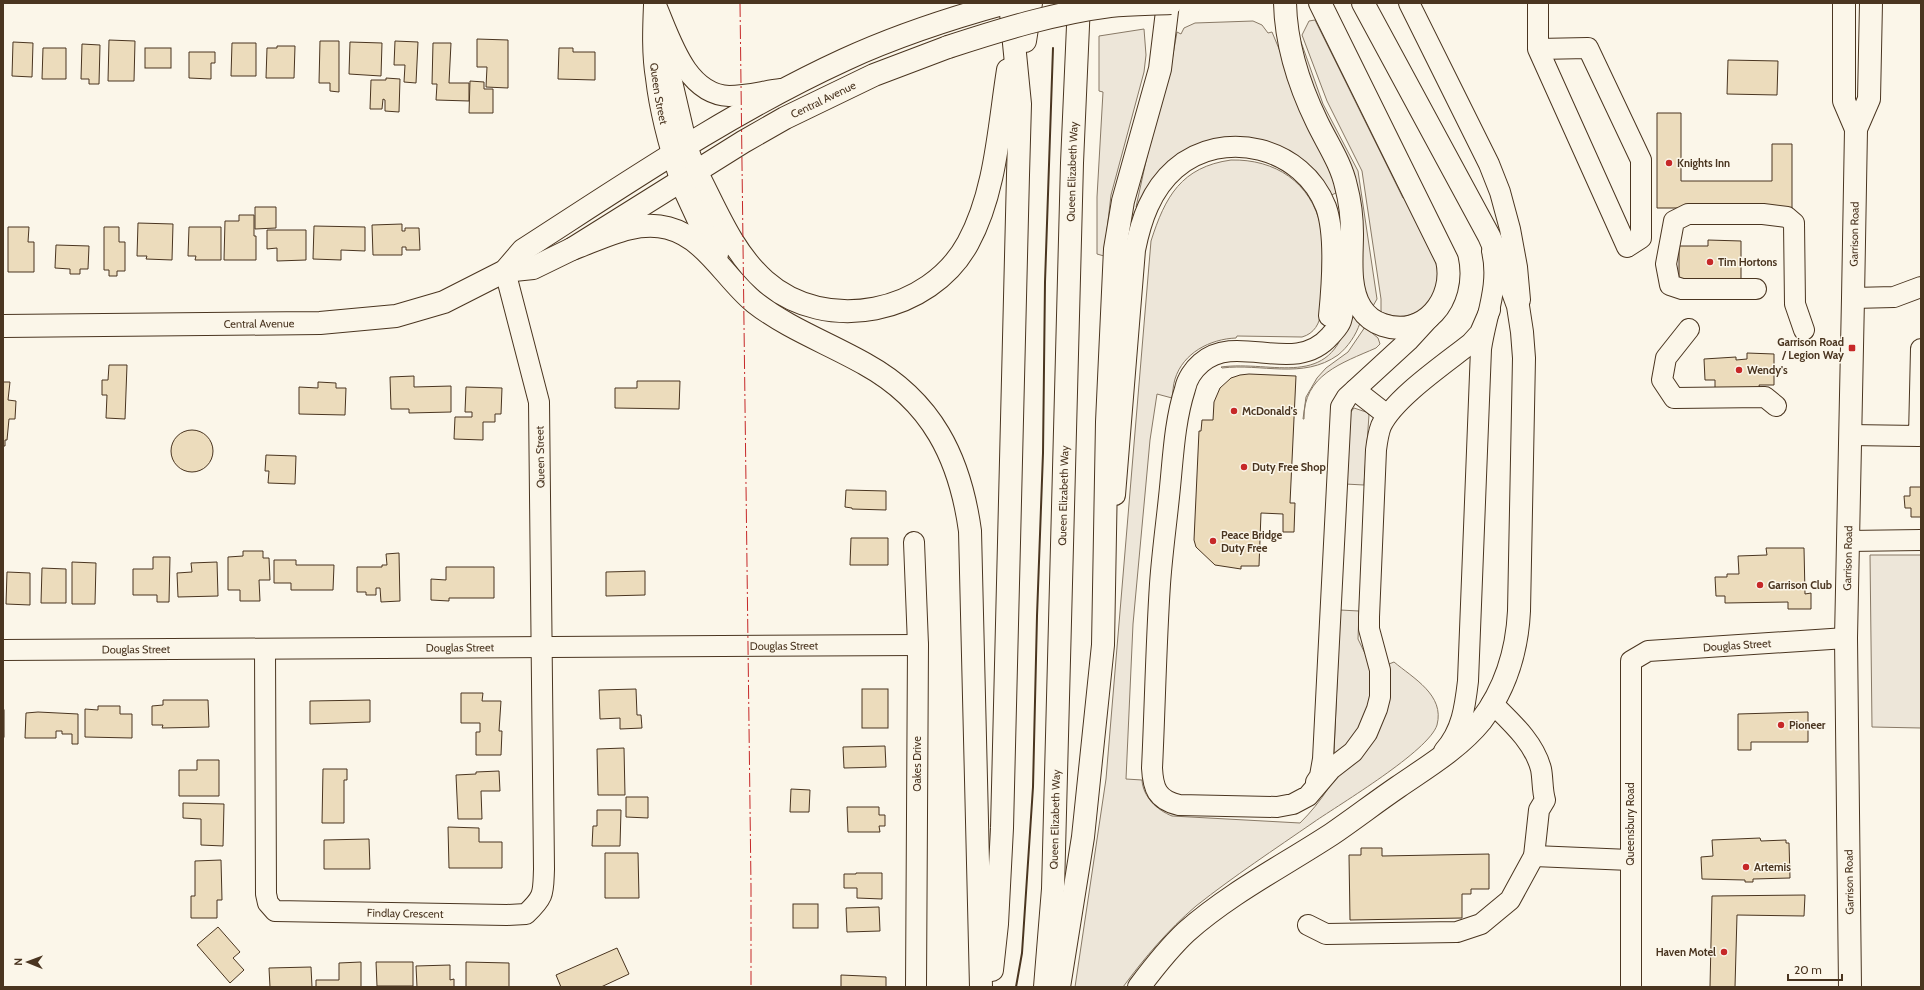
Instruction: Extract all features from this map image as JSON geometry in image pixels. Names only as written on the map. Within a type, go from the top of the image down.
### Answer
[{"type":"main road","name":"Queen Elizabeth Way","points":[[1045,987],[1053,881],[1072,163],[1079,3]]},
{"type":"main road","name":"Central Avenue","points":[[3,326],[264,324],[367,320],[396,316],[444,302],[505,271],[533,268],[572,249],[743,142],[823,98],[874,75],[948,47],[1014,27],[1077,12],[1128,4],[1169,3]]},
{"type":"main road","points":[[1059,987],[1083,836],[1103,645],[1108,422],[1115,248],[1123,201],[1160,69],[1169,3]]},
{"type":"main road","points":[[1285,3],[1287,36],[1297,71],[1311,110],[1340,168],[1346,185],[1351,216],[1351,263],[1357,300],[1361,308],[1372,320],[1395,328],[1424,321],[1434,312],[1443,299],[1448,285],[1449,268],[1445,253],[1320,3]]},
{"type":"main road","points":[[1139,987],[1160,959],[1187,932],[1212,912],[1248,886],[1332,833],[1436,760],[1469,734],[1481,720],[1492,703],[1510,670],[1518,635],[1524,358],[1518,306],[1489,236],[1363,3]]},
{"type":"main road","name":"Garrison Road","points":[[1844,3],[1844,101],[1856,129]]},
{"type":"main road","name":"Garrison Road","points":[[1850,987],[1846,638],[1852,298],[1856,129],[1869,99],[1871,3]]},
{"type":"main road","name":"Central Avenue","points":[[505,271],[523,250],[679,150],[787,88],[867,50],[952,18],[1018,5]]},
{"type":"main road","points":[[990,987],[997,924],[1003,820],[1020,104],[1018,5]]},
{"type":"main road","points":[[688,177],[727,232],[739,252],[765,281],[796,300],[831,310],[873,309],[893,305],[911,297],[944,274],[957,260],[978,223],[986,201],[1018,42]]},
{"type":"main road","points":[[688,177],[705,234],[735,282]]},
{"type":"main road","points":[[572,249],[642,225],[666,227],[678,230],[696,243],[753,300],[773,316],[866,365],[906,394],[936,428],[949,450],[958,473],[966,501],[970,531],[981,987]]},
{"type":"street","points":[[654,3],[684,69],[698,84],[710,91],[728,96],[739,96],[787,88]]},
{"type":"street","name":"Queen Street","points":[[654,3],[679,150],[688,177]]},
{"type":"street","points":[[1409,3],[1489,164],[1500,192],[1510,229],[1517,267],[1522,332]]},
{"type":"street","points":[[1538,3],[1538,49],[1627,247],[1641,238],[1641,160],[1588,48],[1538,49]]},
{"type":"street","points":[[1103,645],[1135,250],[1143,218],[1150,203],[1164,180],[1183,162],[1204,151],[1217,148],[1241,146],[1266,150],[1288,162],[1306,175],[1313,184],[1328,216],[1332,241],[1328,321],[1322,339],[1312,351]]},
{"type":"street","points":[[1756,289],[1682,289],[1670,285],[1666,264],[1674,221],[1688,214],[1763,214],[1787,217],[1794,223],[1795,304],[1804,330]]},
{"type":"street","points":[[1436,760],[1456,735],[1461,723],[1466,694],[1481,349],[1494,295],[1495,274],[1489,236]]},
{"type":"street","points":[[1351,263],[1346,279],[1341,321],[1326,341],[1312,351],[1297,354],[1238,352],[1219,354],[1201,363],[1192,374],[1185,388],[1178,421],[1160,583],[1152,768],[1156,790],[1165,800],[1179,804],[1281,807],[1293,804],[1308,796],[1331,769],[1346,759],[1361,743],[1373,721],[1380,697],[1380,670],[1370,633],[1369,617],[1376,450],[1381,427],[1387,415],[1403,398],[1472,343],[1480,333],[1490,310]]},
{"type":"street","name":"Queen Street","points":[[505,271],[540,402],[543,648]]},
{"type":"street","points":[[1852,298],[1894,297],[1921,287]]},
{"type":"street","points":[[1308,796],[1320,776],[1323,759],[1339,415],[1344,402],[1355,390],[1408,341],[1434,312]]},
{"type":"street","points":[[1689,329],[1666,358],[1662,380],[1674,398],[1765,396],[1776,406]]},
{"type":"street","points":[[1850,435],[1919,436],[1921,349]]},
{"type":"street","points":[[1355,390],[1387,415]]},
{"type":"street","points":[[1848,541],[1921,540]]},
{"type":"street","name":"Oakes Drive","points":[[914,542],[918,645],[916,987]]},
{"type":"street","name":"Douglas Street","points":[[1631,660],[1648,651],[1846,638]]},
{"type":"street","name":"Douglas Street","points":[[3,650],[918,645]]},
{"type":"street","name":"Findlay Crescent","points":[[265,649],[266,894],[268,903],[275,911],[526,914],[538,903],[544,893],[543,648]]},
{"type":"street","name":"Queensbury Road","points":[[1630,987],[1631,660]]},
{"type":"street","points":[[1308,925],[1326,934],[1457,932],[1481,924],[1510,900],[1534,856],[1539,810],[1536,800],[1542,791],[1541,771],[1538,759],[1532,747],[1520,731],[1492,703]]},
{"type":"street","points":[[1534,856],[1630,860]]},
{"type":"shaded area","points":[[1315,20],[1403,198],[1407,198],[1421,225],[1434,257],[1438,273],[1437,288],[1431,301],[1419,311],[1410,315],[1396,316],[1381,312],[1381,299],[1362,171],[1327,101],[1302,35],[1309,21]]},
{"type":"shaded area","points":[[1253,21],[1262,25],[1268,33],[1272,32],[1334,181],[1336,193],[1329,196],[1264,141],[1236,137],[1136,207],[1151,138],[1169,77],[1177,32],[1181,34],[1184,28],[1195,23]]},
{"type":"shaded area","points":[[1144,29],[1146,55],[1144,72],[1111,195],[1104,256],[1097,254],[1097,197],[1103,92],[1099,91],[1099,36]]},
{"type":"shaded area","points":[[1300,39],[1323,104],[1358,171],[1377,299],[1373,306],[1368,302],[1308,80]]},
{"type":"shaded area","points":[[1231,160],[1262,164],[1276,169],[1289,176],[1309,197],[1316,211],[1322,233],[1321,312],[1316,327],[1310,333],[1302,337],[1237,336],[1236,338],[1217,341],[1199,349],[1184,362],[1179,370],[1174,381],[1172,398],[1157,394],[1150,440],[1133,624],[1126,779],[1142,780],[1145,792],[1152,802],[1161,810],[1172,816],[1300,823],[1329,788],[1351,748],[1389,664],[1394,662],[1426,688],[1436,705],[1438,714],[1437,725],[1430,736],[1418,749],[1401,762],[1225,884],[1196,906],[1157,944],[1123,987],[1075,987],[1106,779],[1151,241],[1156,225],[1169,198],[1187,177],[1199,169]]},
{"type":"shaded area","points":[[1355,317],[1360,323],[1351,340],[1338,355],[1325,363],[1296,369],[1221,367],[1241,366],[1280,368],[1314,364],[1328,355],[1340,341],[1348,318]]},
{"type":"shaded area","points":[[1365,327],[1378,338],[1380,344],[1376,348],[1338,365],[1317,381],[1310,391],[1305,404],[1306,397],[1317,378],[1326,368],[1348,352]]},
{"type":"shaded area","points":[[1354,408],[1366,412],[1369,415],[1364,485],[1345,484],[1350,413]]},
{"type":"shaded area","points":[[1870,555],[1921,555],[1921,728],[1872,727]]},
{"type":"shaded area","points":[[1340,610],[1359,611],[1358,639],[1373,670],[1374,687],[1357,737],[1334,754]]},
{"type":"building","points":[[477,39],[508,40],[508,88],[486,87],[487,67],[477,67]]},
{"type":"building","points":[[109,40],[135,41],[134,81],[108,81]]},
{"type":"building","points":[[320,41],[339,41],[339,92],[330,91],[330,83],[319,83]]},
{"type":"building","points":[[395,41],[418,42],[416,83],[404,82],[405,65],[394,65]]},
{"type":"building","points":[[13,42],[33,43],[32,77],[12,76]]},
{"type":"building","points":[[350,42],[382,43],[381,76],[349,74]]},
{"type":"building","points":[[232,43],[256,43],[256,76],[231,76]]},
{"type":"building","points":[[433,43],[451,43],[449,83],[469,83],[469,101],[436,100],[437,84],[432,84]]},
{"type":"building","points":[[82,44],[100,45],[99,84],[89,84],[89,79],[81,79]]},
{"type":"building","points":[[277,46],[295,46],[294,78],[266,78],[267,48],[277,48]]},
{"type":"building","points":[[43,48],[66,48],[66,79],[42,79]]},
{"type":"building","points":[[145,48],[171,48],[171,68],[145,68]]},
{"type":"building","points":[[559,48],[573,48],[573,52],[595,52],[595,80],[558,79]]},
{"type":"building","points":[[189,52],[215,52],[215,63],[211,63],[211,79],[189,78]]},
{"type":"building","points":[[1728,60],[1778,61],[1777,95],[1727,94]]},
{"type":"building","points":[[386,78],[400,79],[399,112],[385,111],[385,100],[383,99],[382,109],[370,109],[371,80],[386,80]]},
{"type":"building","points":[[470,81],[484,82],[484,89],[493,89],[493,113],[469,113]]},
{"type":"building","name":"Knights Inn","points":[[1657,113],[1681,113],[1681,181],[1772,181],[1772,144],[1792,144],[1792,208],[1657,208]]},
{"type":"building","points":[[255,207],[276,207],[276,228],[255,229]]},
{"type":"building","points":[[239,215],[254,215],[256,260],[224,260],[225,221],[239,221]]},
{"type":"building","points":[[138,223],[173,224],[172,260],[146,259],[147,256],[137,256]]},
{"type":"building","points":[[402,224],[402,231],[405,231],[405,228],[419,228],[420,250],[406,250],[406,247],[402,247],[402,255],[373,255],[372,225]]},
{"type":"building","points":[[314,226],[365,227],[365,251],[341,250],[341,260],[313,259]]},
{"type":"building","points":[[8,227],[29,227],[28,242],[34,242],[34,272],[8,272]]},
{"type":"building","points":[[104,227],[119,227],[119,242],[125,242],[125,271],[117,271],[117,276],[109,276],[109,270],[104,270]]},
{"type":"building","points":[[189,227],[221,227],[221,260],[195,260],[196,256],[188,256]]},
{"type":"building","points":[[267,230],[306,230],[306,260],[277,261],[277,248],[267,249]]},
{"type":"building","name":"Tim Hortons","points":[[1708,240],[1741,241],[1741,283],[1708,282],[1708,279],[1679,279],[1679,246],[1708,246]]},
{"type":"building","points":[[56,245],[89,246],[88,269],[80,269],[80,274],[70,274],[70,269],[55,268]]},
{"type":"building","name":"Wendy's","points":[[1747,353],[1774,354],[1774,385],[1759,385],[1760,389],[1715,390],[1715,380],[1705,380],[1704,359],[1736,357],[1736,360],[1747,359]]},
{"type":"building","points":[[109,365],[127,365],[125,419],[106,418],[107,395],[102,395],[102,380],[108,380]]},
{"type":"building","name":"Duty Free Shop","points":[[1249,374],[1296,376],[1290,503],[1295,503],[1294,532],[1283,532],[1283,514],[1261,513],[1259,566],[1241,566],[1241,569],[1215,565],[1196,547],[1194,540],[1199,431],[1201,431],[1202,420],[1213,420],[1214,402],[1220,388],[1231,378]]},
{"type":"building","points":[[414,376],[414,387],[451,386],[451,412],[409,413],[409,409],[391,409],[390,377]]},
{"type":"building","points":[[637,381],[680,381],[679,409],[615,408],[615,388],[637,388]]},
{"type":"building","points":[[3,382],[10,382],[8,400],[16,401],[15,419],[9,419],[5,446],[3,446]]},
{"type":"building","points":[[318,382],[336,383],[336,388],[346,388],[345,415],[299,414],[299,387],[318,388]]},
{"type":"building","points":[[466,387],[502,388],[501,414],[495,414],[495,422],[483,422],[483,440],[454,439],[455,417],[472,417],[472,412],[465,412]]},
{"type":"building","points":[[192,430],[207,436],[213,451],[207,466],[192,472],[177,466],[171,451],[177,436]]},
{"type":"building","points":[[266,455],[296,456],[295,484],[268,483],[269,471],[265,471]]},
{"type":"building","points":[[1910,487],[1921,487],[1921,517],[1911,517],[1911,508],[1905,508],[1904,496],[1910,496]]},
{"type":"building","points":[[846,490],[886,491],[886,510],[852,509],[845,507]]},
{"type":"building","points":[[851,538],[888,538],[888,565],[850,565]]},
{"type":"building","name":"Garrison Club","points":[[1766,548],[1804,548],[1805,594],[1811,593],[1811,609],[1788,609],[1788,602],[1725,603],[1725,596],[1716,596],[1715,577],[1727,577],[1727,574],[1739,574],[1738,556],[1767,555]]},
{"type":"building","points":[[243,551],[263,551],[263,558],[269,558],[270,580],[259,580],[260,601],[240,601],[240,590],[228,590],[228,557],[243,556]]},
{"type":"building","points":[[399,553],[400,601],[381,602],[380,588],[376,588],[376,595],[366,595],[366,592],[357,592],[357,567],[382,567],[382,565],[387,565],[386,554]]},
{"type":"building","points":[[153,557],[170,557],[169,602],[157,602],[157,595],[133,595],[133,569],[153,569]]},
{"type":"building","points":[[274,560],[296,560],[296,565],[334,565],[333,590],[291,590],[291,583],[274,583]]},
{"type":"building","points":[[72,562],[96,563],[95,604],[72,604]]},
{"type":"building","points":[[217,562],[218,596],[178,597],[177,573],[192,572],[191,563]]},
{"type":"building","points":[[446,567],[494,567],[494,598],[449,598],[449,601],[431,600],[431,579],[446,580]]},
{"type":"building","points":[[42,568],[66,569],[66,603],[41,603]]},
{"type":"building","points":[[645,571],[645,595],[606,596],[606,572]]},
{"type":"building","points":[[7,572],[30,573],[30,605],[6,604]]},
{"type":"building","points":[[636,689],[637,715],[641,715],[642,728],[620,729],[620,718],[600,719],[599,690]]},
{"type":"building","points":[[862,689],[888,689],[888,728],[862,728]]},
{"type":"building","points":[[461,693],[483,693],[482,701],[501,701],[499,731],[502,731],[501,755],[476,755],[476,732],[480,732],[480,723],[461,723]]},
{"type":"building","points":[[163,700],[208,700],[209,727],[162,728],[163,725],[152,725],[152,706],[163,705]]},
{"type":"building","points":[[370,700],[370,722],[310,724],[310,701]]},
{"type":"building","points":[[98,706],[120,706],[120,714],[132,714],[132,738],[85,737],[85,709],[98,710]]},
{"type":"building","points":[[4,710],[4,737],[3,737]]},
{"type":"building","points":[[38,712],[78,714],[78,744],[72,744],[72,734],[62,734],[62,731],[56,731],[56,738],[25,738],[26,713]]},
{"type":"building","points":[[1808,712],[1808,742],[1751,742],[1751,750],[1738,750],[1738,714]]},
{"type":"building","points":[[885,746],[886,767],[844,768],[843,747]]},
{"type":"building","points":[[624,748],[625,795],[598,795],[597,749]]},
{"type":"building","points":[[197,760],[219,760],[219,796],[179,796],[179,770],[197,770]]},
{"type":"building","points":[[323,769],[347,769],[347,780],[344,780],[344,823],[322,823]]},
{"type":"building","points":[[499,771],[500,791],[481,791],[482,819],[458,819],[456,775]]},
{"type":"building","points":[[791,789],[810,790],[809,812],[790,812]]},
{"type":"building","points":[[626,797],[648,797],[648,818],[626,817]]},
{"type":"building","points":[[183,803],[224,804],[223,846],[201,845],[201,819],[183,818]]},
{"type":"building","points":[[847,807],[879,807],[879,815],[885,815],[885,826],[879,826],[880,832],[848,832]]},
{"type":"building","points":[[597,810],[621,810],[620,846],[592,846],[593,826],[597,826]]},
{"type":"building","points":[[448,827],[479,828],[479,842],[502,842],[502,868],[449,868]]},
{"type":"building","name":"Artemis","points":[[1760,838],[1761,841],[1786,840],[1786,843],[1789,843],[1790,878],[1753,879],[1753,882],[1745,882],[1745,880],[1702,879],[1701,857],[1713,856],[1712,840]]},
{"type":"building","points":[[369,839],[370,869],[324,869],[324,840]]},
{"type":"building","points":[[1361,848],[1382,848],[1382,856],[1489,854],[1489,889],[1471,889],[1471,894],[1462,894],[1462,918],[1350,920],[1349,855],[1361,855]]},
{"type":"building","points":[[605,853],[638,853],[639,898],[605,898]]},
{"type":"building","points":[[221,860],[222,900],[217,900],[217,918],[191,918],[191,896],[195,896],[195,861]]},
{"type":"building","points":[[882,873],[882,899],[857,898],[857,888],[844,888],[844,874]]},
{"type":"building","name":"Haven Motel","points":[[1805,895],[1804,916],[1737,915],[1735,987],[1710,987],[1712,896]]},
{"type":"building","points":[[793,904],[818,904],[818,928],[793,928]]},
{"type":"building","points":[[879,907],[880,931],[847,932],[846,908]]},
{"type":"building","points":[[218,927],[240,952],[233,958],[244,970],[230,983],[197,945]]},
{"type":"building","points":[[617,948],[629,974],[601,987],[561,987],[556,975]]},
{"type":"building","points":[[361,962],[361,987],[316,987],[316,980],[339,980],[339,963]]},
{"type":"building","points":[[376,962],[413,962],[413,986],[377,986]]},
{"type":"building","points":[[466,962],[509,963],[509,987],[466,987]]},
{"type":"building","points":[[450,965],[450,980],[454,979],[454,987],[417,987],[416,966]]},
{"type":"building","points":[[311,967],[312,987],[270,987],[269,968]]},
{"type":"building","points":[[841,975],[886,977],[886,987],[841,987]]},
{"type":"wall","points":[[1016,987],[1022,953],[1033,787],[1043,453],[1045,282],[1053,48]]},
{"type":"power","points":[[740,3],[751,987]]},
{"type":"place","name":"Knights Inn","points":[[1669,163]]},
{"type":"place","name":"Tim Hortons","points":[[1710,262]]},
{"type":"place","name":"Garrison Road / Legion Way","points":[[1852,348]]},
{"type":"place","name":"Wendy's","points":[[1739,370]]},
{"type":"place","name":"McDonald's","points":[[1234,411]]},
{"type":"place","name":"Duty Free Shop","points":[[1244,467]]},
{"type":"place","name":"Peace Bridge Duty Free","points":[[1213,541]]},
{"type":"place","name":"Garrison Club","points":[[1760,585]]},
{"type":"place","name":"Pioneer","points":[[1781,725]]},
{"type":"place","name":"Artemis","points":[[1746,867]]},
{"type":"place","name":"Haven Motel","points":[[1724,952]]}]
